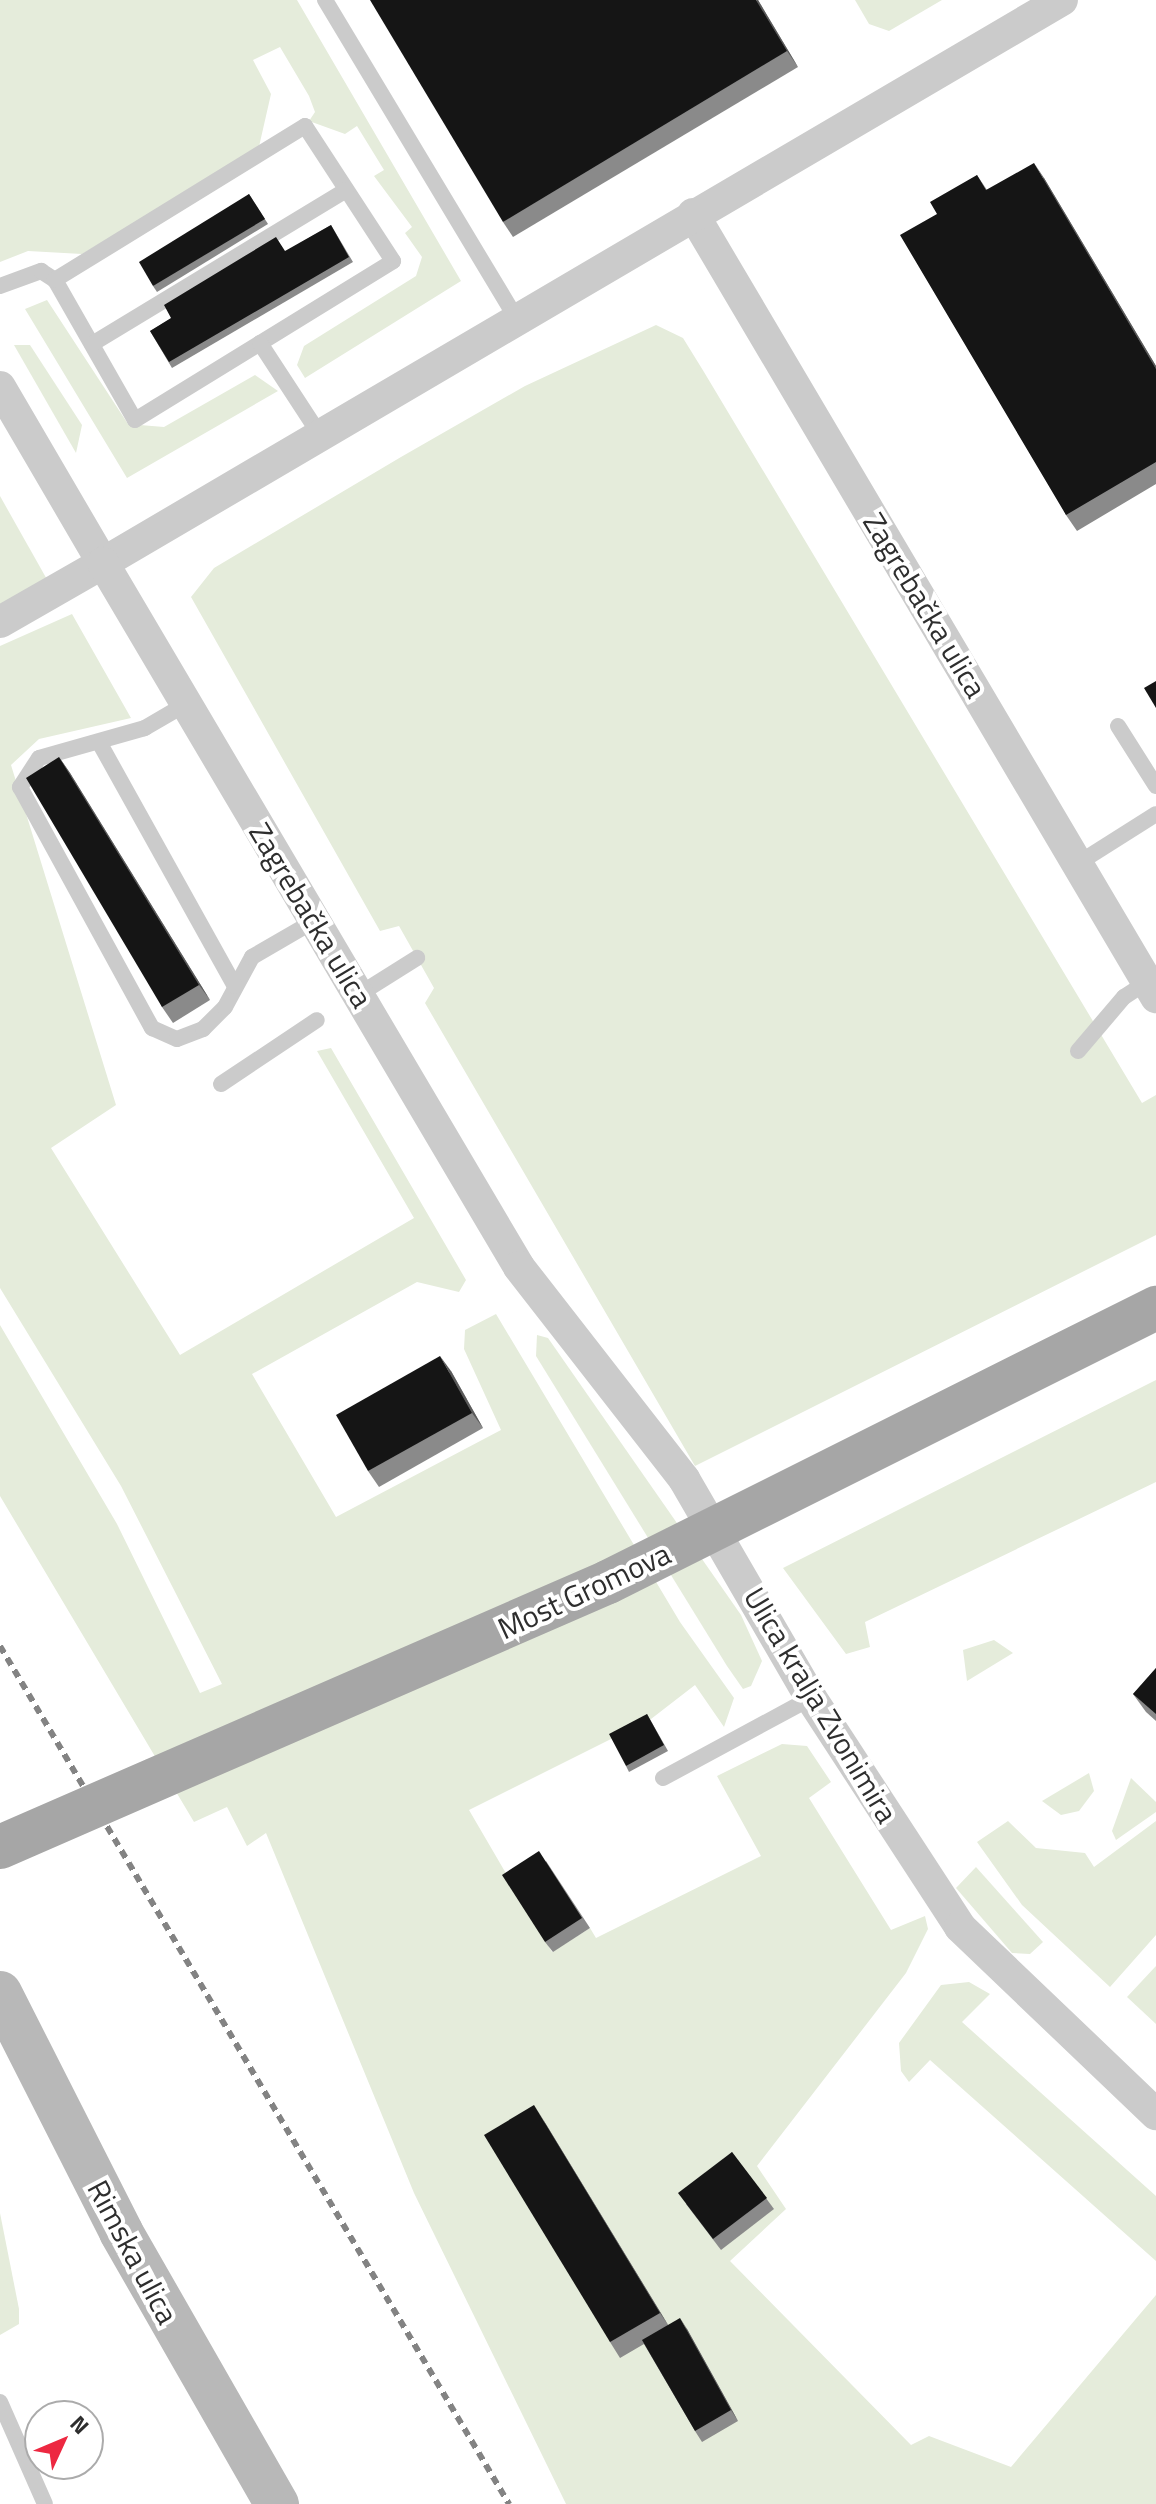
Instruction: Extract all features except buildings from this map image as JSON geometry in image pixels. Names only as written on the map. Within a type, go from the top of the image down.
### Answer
[{"type":"main road","name":"Most Gromova","points":[[0,1847],[608,1582],[1156,1308]]},
{"type":"main road","name":"Rimska ulica","points":[[0,1993],[121,2232],[277,2504]]},
{"type":"street","points":[[0,622],[66,589],[103,563],[693,214],[1062,0]]},
{"type":"street","name":"Zagrebačka ulica","points":[[693,214],[1077,864],[1153,985]]},
{"type":"street","name":"Zagrebačka ulica","points":[[0,387],[519,1267]]},
{"type":"street","name":"Ulica kralja Zvonimira","points":[[519,1267],[684,1479],[811,1698],[971,1944],[1156,2114]]},
{"type":"lane","points":[[325,0],[517,319]]},
{"type":"lane","points":[[0,286],[41,271],[55,280],[135,420],[393,261],[305,126],[55,280]]},
{"type":"lane","points":[[92,344],[346,190]]},
{"type":"lane","points":[[260,343],[320,435]]},
{"type":"lane","points":[[186,704],[99,742],[39,758],[23,777],[19,796],[152,1028],[169,1039],[187,1038],[217,1017],[252,957],[314,921]]},
{"type":"lane","points":[[1118,726],[1156,786]]},
{"type":"lane","points":[[99,742],[235,986]]},
{"type":"lane","points":[[1077,864],[1156,814]]},
{"type":"lane","points":[[358,995],[417,958]]},
{"type":"lane","points":[[1078,1051],[1124,997],[1153,985]]},
{"type":"lane","points":[[221,1084],[317,1020]]},
{"type":"lane","points":[[663,1778],[811,1698]]},
{"type":"lane","points":[[0,2402],[45,2504]]},
{"type":"green space","points":[[0,0],[297,0],[461,281],[305,378],[297,365],[304,346],[416,276],[422,257],[405,233],[412,227],[374,176],[384,170],[357,126],[345,134],[309,121],[315,112],[309,96],[280,47],[253,60],[271,94],[258,151],[82,254],[28,251],[0,262]]},
{"type":"green space","points":[[855,0],[942,0],[889,31],[869,24]]},
{"type":"green space","points":[[47,300],[128,424],[164,427],[255,375],[278,391],[127,478],[25,309]]},
{"type":"green space","points":[[656,325],[683,338],[1142,1103],[1156,1095],[1156,1235],[695,1466],[425,1003],[434,988],[399,926],[380,931],[191,597],[214,568],[401,457],[525,386]]},
{"type":"green space","points":[[14,345],[30,345],[82,425],[76,453]]},
{"type":"green space","points":[[0,496],[49,583],[0,610]]},
{"type":"green space","points":[[72,614],[131,718],[39,739],[11,765],[116,1105],[51,1148],[180,1355],[414,1218],[317,1051],[331,1048],[466,1280],[459,1292],[417,1282],[252,1374],[336,1517],[501,1430],[464,1349],[465,1330],[496,1314],[680,1622],[734,1698],[724,1727],[695,1685],[651,1719],[469,1810],[552,1952],[590,1928],[596,1938],[761,1856],[717,1776],[782,1744],[807,1746],[831,1782],[809,1798],[891,1930],[925,1916],[928,1929],[906,1973],[757,2166],[786,2209],[730,2261],[911,2445],[929,2436],[1011,2467],[1156,2295],[1156,2504],[566,2504],[414,2193],[266,1833],[247,1846],[227,1807],[194,1822],[0,1496],[0,1325],[117,1524],[200,1693],[222,1684],[121,1486],[0,1288],[0,646]]},
{"type":"green space","points":[[537,1335],[548,1338],[741,1615],[762,1661],[751,1686],[743,1689],[727,1666],[536,1356]]},
{"type":"green space","points":[[1156,1380],[1156,1482],[865,1622],[870,1647],[846,1654],[783,1568]]},
{"type":"green space","points":[[994,1640],[1013,1653],[967,1681],[963,1650]]},
{"type":"green space","points":[[1089,1773],[1094,1791],[1079,1811],[1061,1815],[1042,1801]]},
{"type":"green space","points":[[1131,1778],[1156,1802],[1156,1812],[1116,1840],[1112,1831]]},
{"type":"green space","points":[[1008,1821],[1036,1848],[1085,1853],[1094,1867],[1156,1821],[1156,1935],[1110,1987],[1022,1905],[977,1842]]},
{"type":"green space","points":[[976,1867],[1043,1942],[1030,1954],[1012,1953],[956,1888]]},
{"type":"green space","points":[[1156,1966],[1156,2024],[1127,1997]]},
{"type":"green space","points":[[969,1982],[990,1994],[962,2022],[1156,2196],[1156,2261],[930,2060],[909,2082],[901,2071],[899,2043],[941,1985]]},
{"type":"green space","points":[[0,2213],[19,2309],[19,2324],[0,2335]]},
{"type":"railway","points":[[0,1646],[509,2504]]}]
